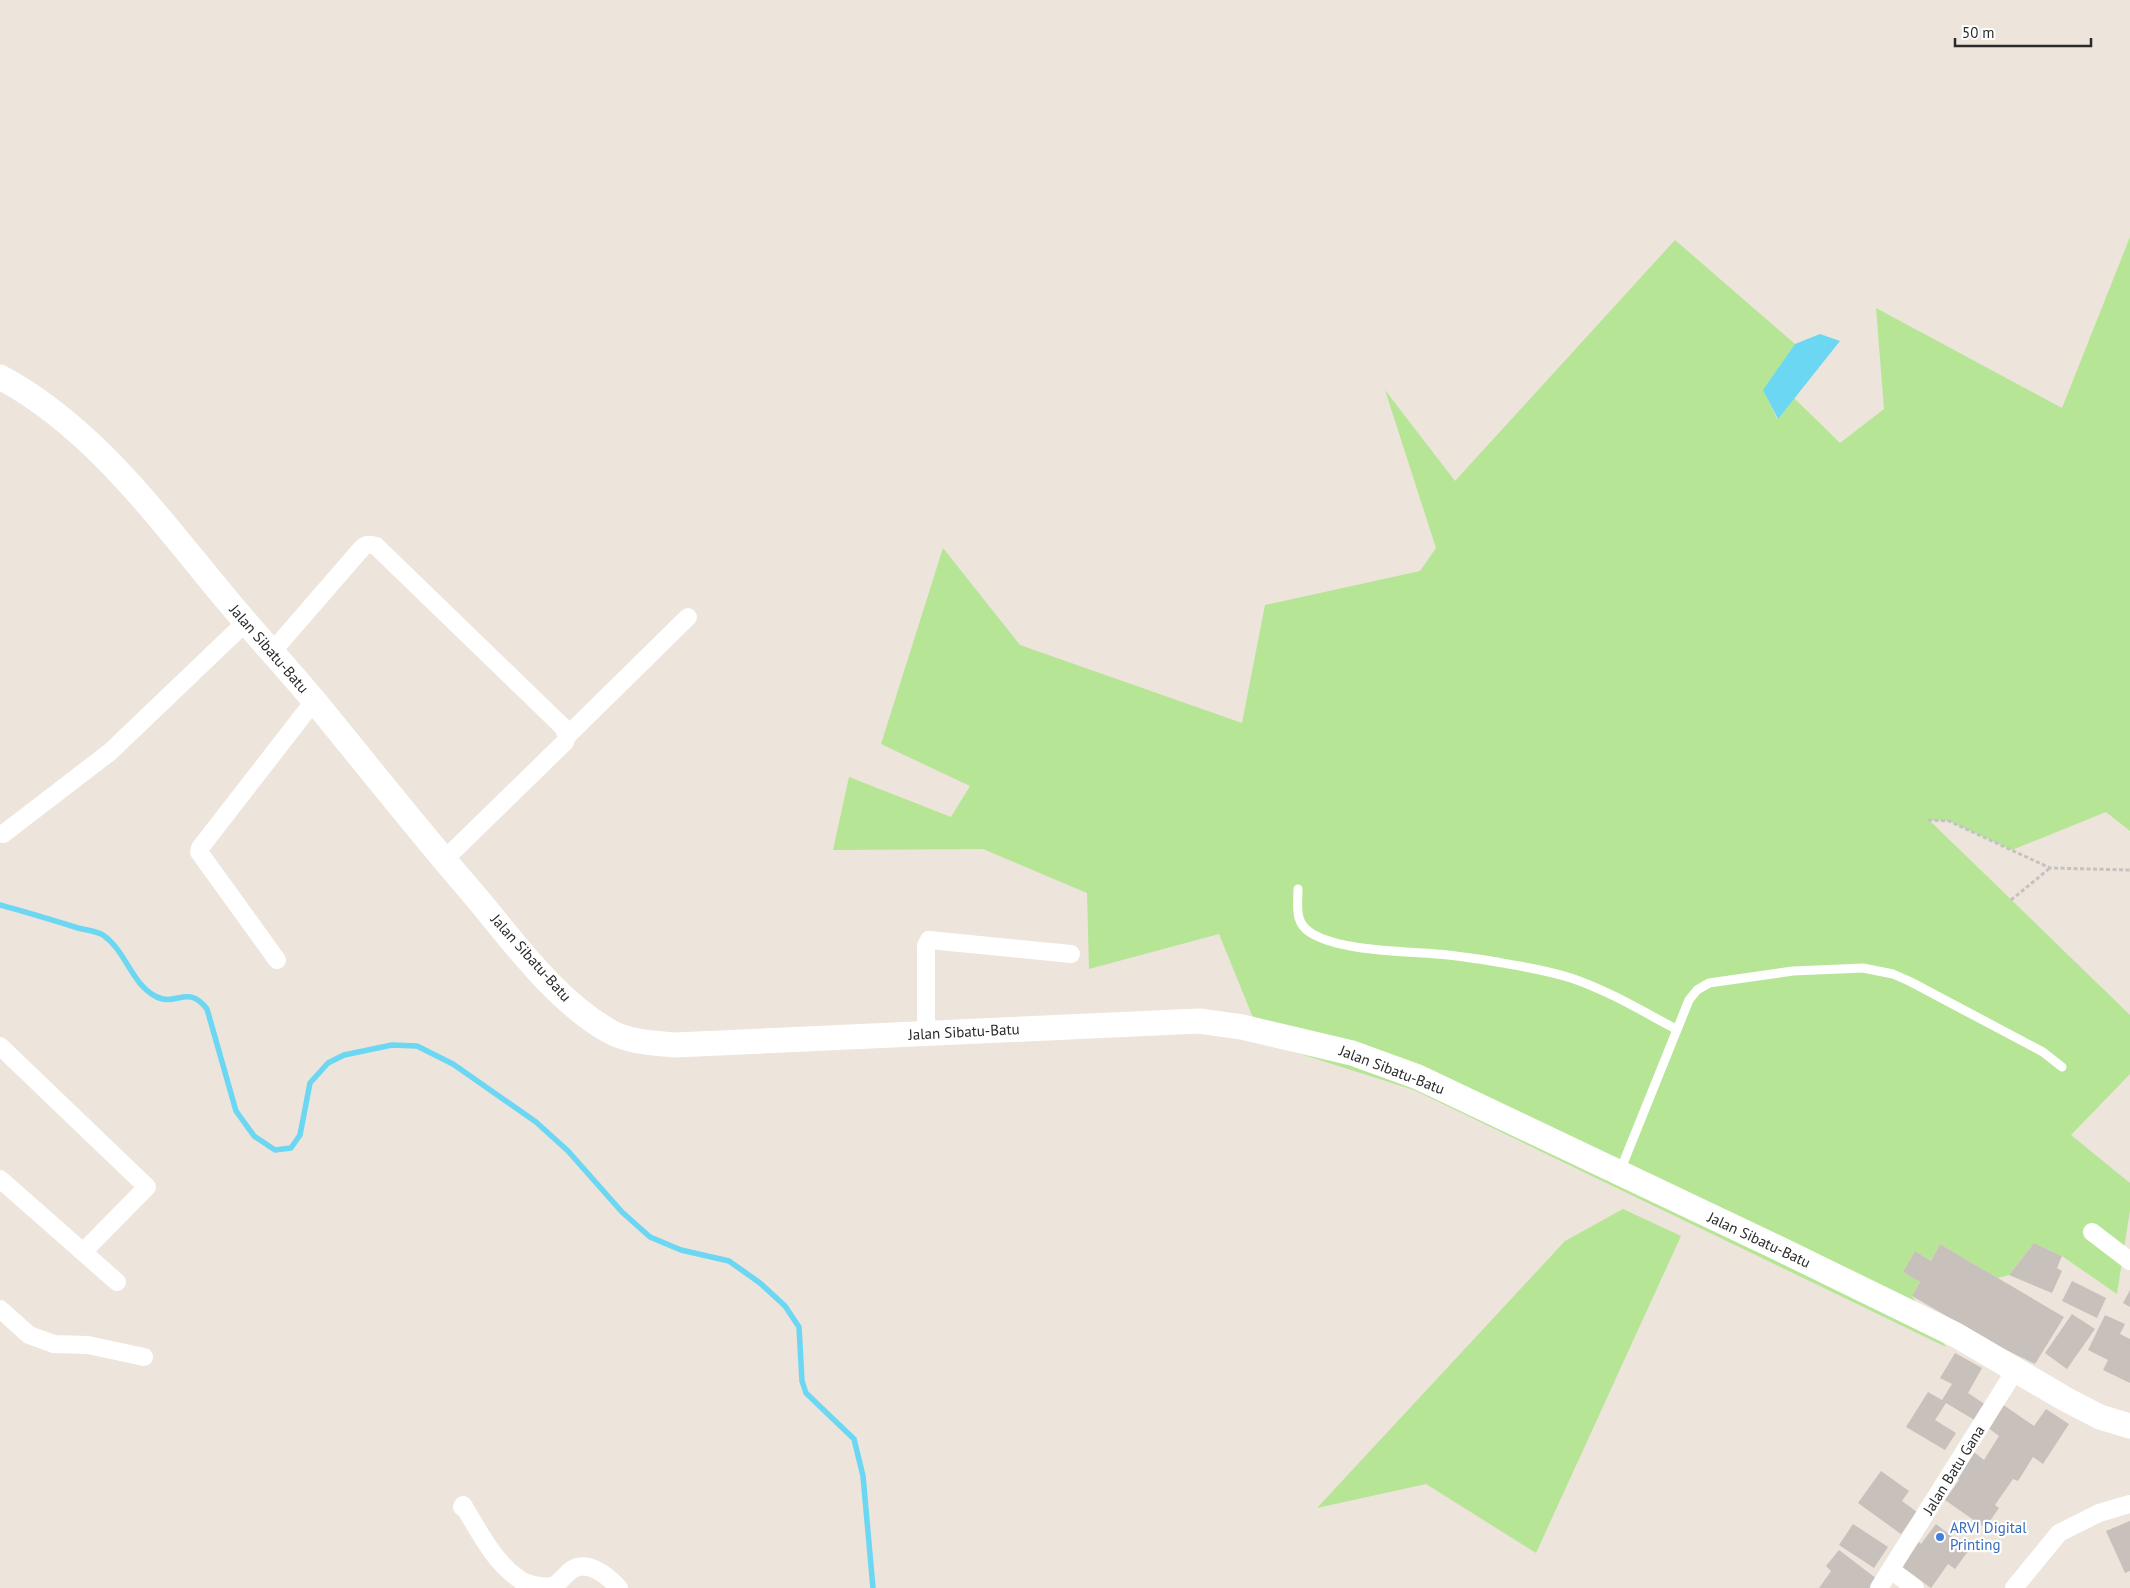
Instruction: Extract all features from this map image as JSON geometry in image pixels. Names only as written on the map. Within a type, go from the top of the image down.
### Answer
[{"type":"street","name":"Jalan Sibatu-Batu","points":[[0,377],[48,407],[98,452],[144,500],[271,653],[314,701],[444,860],[556,990],[597,1024],[622,1037],[675,1045],[1199,1021],[1242,1026],[1352,1053],[1418,1077],[1619,1173],[1947,1331],[2100,1417],[2130,1426]]},
{"type":"street","points":[[271,653],[362,548],[371,544],[376,546],[564,727],[567,736]]},
{"type":"street","points":[[444,860],[565,742],[567,736],[688,617]]},
{"type":"street","points":[[3,834],[110,752],[246,622]]},
{"type":"street","points":[[277,960],[199,852],[314,701]]},
{"type":"street","points":[[926,1034],[926,946],[929,940],[1071,954]]},
{"type":"street","points":[[0,1046],[147,1187],[83,1252]]},
{"type":"street","points":[[0,1179],[117,1282]]},
{"type":"street","points":[[2092,1232],[2130,1261]]},
{"type":"street","points":[[0,1309],[29,1335],[54,1344],[88,1345],[144,1357]]},
{"type":"street","name":"Jalan Batu Gana","points":[[1879,1588],[2016,1369]]},
{"type":"street","points":[[2014,1588],[2059,1533],[2099,1513],[2130,1504]]},
{"type":"street","points":[[462,1507],[463,1505],[495,1556],[520,1580],[532,1585],[554,1586],[572,1569],[587,1567],[604,1572],[619,1588]]},
{"type":"street","points":[[1891,1570],[1915,1588]]},
{"type":"lane","points":[[1298,889],[1297,917],[1299,923],[1313,934],[1325,939],[1368,948],[1487,960],[1570,977],[1591,985],[1676,1028]]},
{"type":"lane","points":[[1619,1173],[1676,1028],[1692,994],[1710,983],[1793,971],[1863,968],[1893,974],[2043,1052],[2062,1067]]},
{"type":"path","points":[[1928,820],[1949,821],[2050,868],[2130,870]]},
{"type":"path","points":[[2011,900],[2050,868]]},
{"type":"green space","points":[[2130,237],[2130,831],[2106,812],[2012,850],[1949,821],[1929,820],[2130,1015],[2130,1074],[2071,1135],[2130,1183],[2130,1210],[2117,1294],[2062,1256],[2034,1243],[2009,1275],[1998,1278],[1940,1244],[1931,1261],[1915,1251],[1903,1272],[1920,1282],[1912,1296],[1946,1347],[1414,1090],[1263,1042],[1219,934],[1089,969],[1087,893],[983,849],[833,850],[849,777],[951,817],[970,786],[881,744],[943,548],[1020,645],[1242,723],[1265,605],[1420,571],[1436,548],[1385,390],[1455,481],[1675,240],[1795,344],[1764,390],[1777,419],[1794,398],[1840,443],[1884,409],[1876,308],[2062,408]]},
{"type":"green space","points":[[1623,1209],[1681,1236],[1536,1553],[1426,1484],[1317,1508],[1565,1241]]},
{"type":"water","points":[[1820,334],[1840,341],[1778,419],[1763,390],[1795,344]]},
{"type":"building","points":[[2034,1243],[2062,1256],[2057,1268],[2062,1271],[2052,1293],[2009,1275]]},
{"type":"building","points":[[1940,1244],[2064,1317],[2035,1364],[2000,1347],[1912,1296],[1920,1282],[1903,1272],[1915,1251],[1931,1261]]},
{"type":"building","points":[[2072,1281],[2106,1298],[2097,1318],[2062,1301]]},
{"type":"building","points":[[2130,1290],[2130,1307],[2123,1303]]},
{"type":"building","points":[[2072,1314],[2095,1329],[2067,1369],[2045,1353]]},
{"type":"building","points":[[2105,1315],[2125,1324],[2120,1334],[2130,1339],[2130,1383],[2103,1370],[2108,1360],[2088,1350]]},
{"type":"building","points":[[1955,1353],[1982,1368],[1968,1393],[1986,1405],[1976,1421],[1946,1403],[1935,1420],[1956,1433],[1945,1450],[1906,1427],[1928,1392],[1942,1400],[1952,1384],[1940,1378]]},
{"type":"building","points":[[2002,1404],[2034,1426],[2046,1409],[2069,1424],[2043,1464],[2033,1457],[2018,1481],[2013,1479],[1995,1505],[1999,1508],[1985,1528],[1945,1500],[1959,1480],[1957,1478],[1974,1452],[1984,1460],[1999,1436],[1987,1427]]},
{"type":"building","points":[[1881,1471],[1909,1491],[1902,1501],[1917,1512],[1901,1534],[1858,1503]]},
{"type":"building","points":[[2130,1521],[2130,1571],[2125,1573],[2106,1531]]},
{"type":"building","points":[[1853,1524],[1888,1547],[1874,1568],[1839,1545]]},
{"type":"building","points":[[1936,1524],[1969,1550],[1955,1569],[1948,1564],[1931,1588],[1901,1566],[1919,1542],[1921,1544]]},
{"type":"building","points":[[1839,1550],[1877,1579],[1871,1588],[1819,1588],[1831,1571],[1826,1566]]},
{"type":"waterway","points":[[0,905],[103,935],[117,949],[140,983],[155,996],[162,999],[187,997],[200,1001],[207,1009],[236,1111],[254,1136],[275,1150],[291,1148],[300,1135],[310,1083],[328,1063],[344,1055],[392,1045],[417,1046],[453,1064],[536,1122],[568,1151],[622,1212],[650,1237],[681,1250],[729,1261],[760,1283],[785,1306],[799,1327],[802,1381],[806,1393],[854,1439],[863,1476],[873,1588]]},
{"type":"place","name":"ARVI Digital Printing","points":[[1940,1537]]}]
